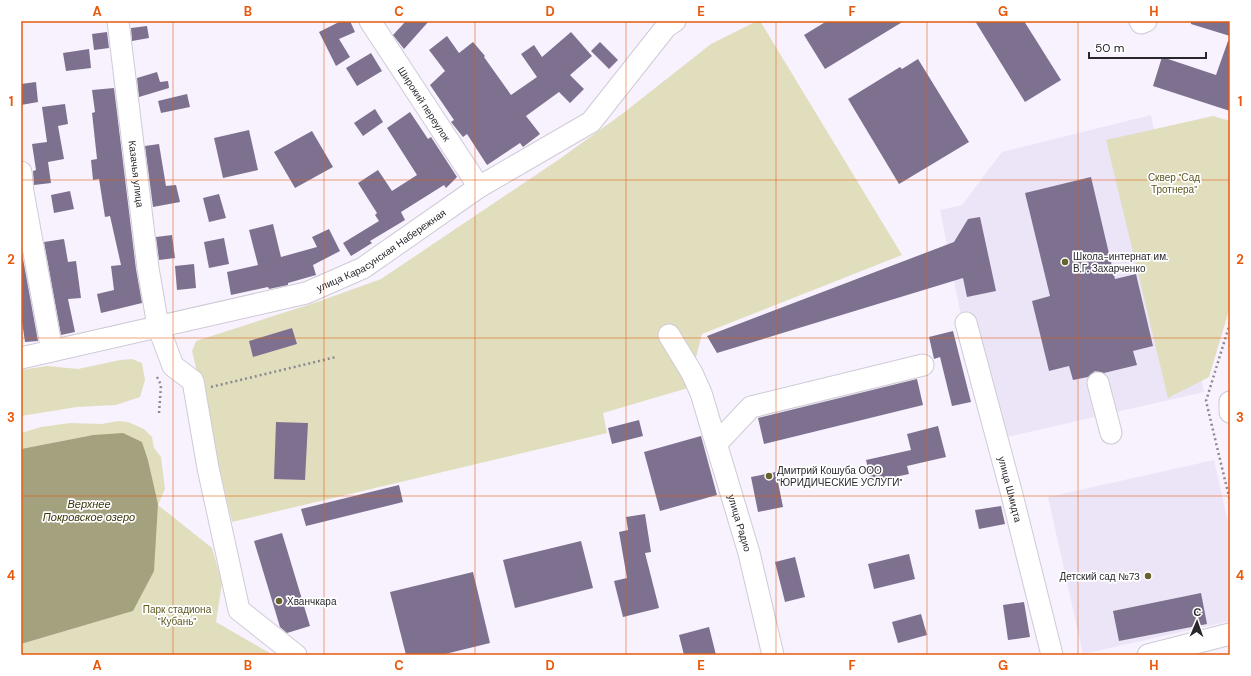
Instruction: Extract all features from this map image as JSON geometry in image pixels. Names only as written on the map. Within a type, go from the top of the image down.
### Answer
[{"type":"street","name":"Казачья улица","points":[[118,21],[148,268],[158,326],[173,366],[193,381],[195,391]]},
{"type":"street","name":"Широкий переулок","points":[[370,21],[479,187]]},
{"type":"street","name":"улица Карасунская Набережная","points":[[21,358],[306,293],[363,268],[479,187],[592,122],[666,27],[675,21]]},
{"type":"street","points":[[1140,21],[1141,23],[1146,21]]},
{"type":"street","points":[[21,172],[23,192],[52,351]]},
{"type":"street","name":"улица Шмидта","points":[[966,323],[1011,491],[1052,655]]},
{"type":"street","name":"улица Радио","points":[[669,335],[692,373],[701,393],[749,553],[773,655]]},
{"type":"street","points":[[717,443],[751,407],[923,365]]},
{"type":"street","points":[[1098,383],[1111,433]]},
{"type":"street","points":[[195,391],[208,468],[239,610],[296,655]]},
{"type":"street","points":[[1230,402],[1230,412]]},
{"type":"street","points":[[1148,655],[1230,634]]},
{"type":"path","points":[[1230,323],[1206,401],[1230,501]]},
{"type":"path","points":[[195,391],[336,357]]},
{"type":"path","points":[[155,370],[161,385],[158,414]]},
{"type":"path","points":[[156,617],[164,623]]},
{"type":"shaded area","name":"Школа-интернат им. В.Г. Захарченко","points":[[1151,115],[1204,392],[1003,438],[971,314],[961,316],[940,210],[962,205],[1002,152]]},
{"type":"shaded area","name":"Детский сад №73","points":[[1214,460],[1230,531],[1230,621],[1083,654],[1048,497]]},
{"type":"green space","points":[[757,21],[760,21],[902,255],[702,334],[688,388],[603,413],[607,433],[232,522],[192,351],[196,341],[320,301],[381,279],[561,158],[622,114],[711,44]]},
{"type":"green space","name":"Сквер \"Сад Тротнера\"","points":[[1213,116],[1230,121],[1230,307],[1209,377],[1168,398],[1106,140]]},
{"type":"green space","points":[[132,359],[142,363],[145,380],[140,397],[116,405],[77,407],[21,416],[21,370],[47,366],[78,369],[120,360]]},
{"type":"green space","name":"Парк стадиона \"Кубань\"","points":[[118,421],[128,422],[144,429],[152,437],[154,448],[161,457],[165,489],[158,505],[212,548],[222,583],[216,622],[273,655],[21,655],[21,644],[133,611],[158,504],[148,460],[142,442],[93,435],[21,449],[21,433],[41,427],[70,423],[102,424]]},
{"type":"water","name":"Верхнее Покровское озеро","points":[[123,433],[142,442],[148,460],[158,504],[154,571],[133,611],[21,644],[21,449],[93,435]]},
{"type":"building","points":[[341,21],[350,21],[355,32],[339,39],[350,57],[336,66],[319,32]]},
{"type":"building","points":[[406,21],[429,21],[404,49],[393,35]]},
{"type":"building","points":[[827,21],[904,21],[825,69],[804,35]]},
{"type":"building","points":[[975,21],[1024,21],[1061,80],[1025,102]]},
{"type":"building","points":[[1191,21],[1230,21],[1230,36],[1191,24]]},
{"type":"building","points":[[147,26],[149,38],[132,41],[131,28]]},
{"type":"building","points":[[107,32],[109,48],[94,50],[92,34]]},
{"type":"building","points":[[571,32],[592,56],[570,75],[584,89],[570,103],[559,92],[526,116],[540,134],[523,147],[520,143],[487,165],[467,134],[463,137],[451,122],[454,120],[430,85],[445,71],[429,50],[447,36],[459,53],[473,42],[485,56],[484,57],[511,95],[537,77],[521,54],[534,45],[542,57]]},
{"type":"building","points":[[1228,41],[1230,41],[1230,111],[1153,86],[1162,57],[1216,75]]},
{"type":"building","points":[[600,42],[618,60],[609,69],[591,51]]},
{"type":"building","points":[[89,49],[91,68],[66,71],[63,53]]},
{"type":"building","points":[[371,53],[382,71],[357,86],[346,68]]},
{"type":"building","points":[[918,59],[969,142],[899,184],[848,99],[900,67],[902,69]]},
{"type":"building","points":[[157,72],[160,82],[168,81],[169,88],[139,97],[137,78]]},
{"type":"building","points":[[36,82],[38,102],[21,105],[21,84]]},
{"type":"building","points":[[114,88],[136,269],[142,303],[101,313],[97,294],[114,290],[111,266],[121,265],[110,216],[105,217],[99,179],[93,180],[91,160],[97,159],[92,113],[95,112],[92,90]]},
{"type":"building","points":[[187,94],[190,107],[161,113],[158,101]]},
{"type":"building","points":[[65,104],[68,124],[58,126],[64,159],[48,162],[51,183],[34,185],[33,171],[36,170],[32,144],[47,142],[42,107]]},
{"type":"building","points":[[375,109],[383,122],[363,136],[354,123]]},
{"type":"building","points":[[410,112],[428,139],[431,137],[457,177],[446,188],[444,185],[401,212],[405,220],[370,241],[372,243],[351,256],[343,243],[379,221],[375,215],[377,213],[358,183],[378,170],[392,191],[417,175],[387,128]]},
{"type":"building","points":[[249,130],[258,170],[223,178],[214,138]]},
{"type":"building","points":[[312,131],[333,167],[295,188],[274,152]]},
{"type":"building","points":[[159,144],[166,186],[176,185],[180,202],[153,207],[145,146]]},
{"type":"building","points":[[1091,177],[1115,279],[1136,274],[1153,346],[1133,351],[1137,365],[1104,373],[1095,371],[1088,377],[1073,380],[1069,366],[1049,371],[1032,301],[1050,296],[1025,193]]},
{"type":"building","points":[[70,191],[74,209],[54,213],[51,195]]},
{"type":"building","points":[[219,194],[226,218],[209,222],[203,198]]},
{"type":"building","points":[[980,217],[996,291],[967,297],[963,278],[717,353],[707,336],[954,242],[968,219]]},
{"type":"building","points":[[273,224],[281,257],[317,247],[312,237],[329,229],[340,251],[313,265],[316,275],[288,283],[288,285],[269,289],[268,287],[231,295],[227,272],[258,265],[249,230]]},
{"type":"building","points":[[172,235],[175,258],[159,260],[156,237]]},
{"type":"building","points":[[224,238],[229,264],[209,268],[204,242]]},
{"type":"building","points":[[64,239],[68,262],[76,261],[81,298],[68,299],[75,332],[61,335],[44,242]]},
{"type":"building","points":[[21,248],[38,341],[25,342],[21,315]]},
{"type":"building","points":[[194,264],[196,288],[177,290],[175,266]]},
{"type":"building","points":[[292,328],[297,344],[253,357],[249,341]]},
{"type":"building","points":[[953,331],[971,402],[952,406],[940,357],[934,359],[929,337]]},
{"type":"building","points":[[917,379],[923,405],[764,444],[758,418]]},
{"type":"building","points":[[639,420],[643,436],[612,444],[608,428]]},
{"type":"building","points":[[276,422],[308,423],[305,480],[274,479]]},
{"type":"building","points":[[938,426],[946,457],[907,466],[909,474],[871,482],[866,460],[911,450],[907,434]]},
{"type":"building","points":[[701,436],[717,495],[660,511],[644,452]]},
{"type":"building","points":[[776,472],[783,507],[758,512],[751,477]]},
{"type":"building","points":[[399,485],[403,502],[306,526],[301,509]]},
{"type":"building","points":[[1001,506],[1005,524],[979,529],[975,510]]},
{"type":"building","points":[[645,514],[651,552],[645,553],[659,608],[623,617],[614,581],[627,578],[619,532],[628,530],[626,517]]},
{"type":"building","points":[[282,533],[310,626],[287,633],[280,627],[254,541]]},
{"type":"building","points":[[581,541],[593,588],[515,608],[503,560]]},
{"type":"building","points":[[909,554],[915,579],[874,589],[868,564]]},
{"type":"building","points":[[795,557],[805,597],[785,602],[775,562]]},
{"type":"building","points":[[473,572],[490,643],[441,655],[406,655],[390,592]]},
{"type":"building","points":[[1201,593],[1207,624],[1119,641],[1113,611]]},
{"type":"building","points":[[1024,602],[1030,637],[1008,640],[1003,605]]},
{"type":"building","points":[[921,614],[927,635],[898,643],[892,622]]},
{"type":"building","points":[[709,627],[716,655],[684,655],[679,635]]},
{"type":"place","name":"Школа-интернат им. В.Г. Захарченко","points":[[1065,262]]},
{"type":"place","name":"Дмитрий Кошуба ООО \"ЮРИДИЧЕСКИЕ УСЛУГИ\"","points":[[769,476]]},
{"type":"place","name":"Детский сад №73","points":[[1148,576]]},
{"type":"place","name":"Хванчкара","points":[[279,601]]}]
